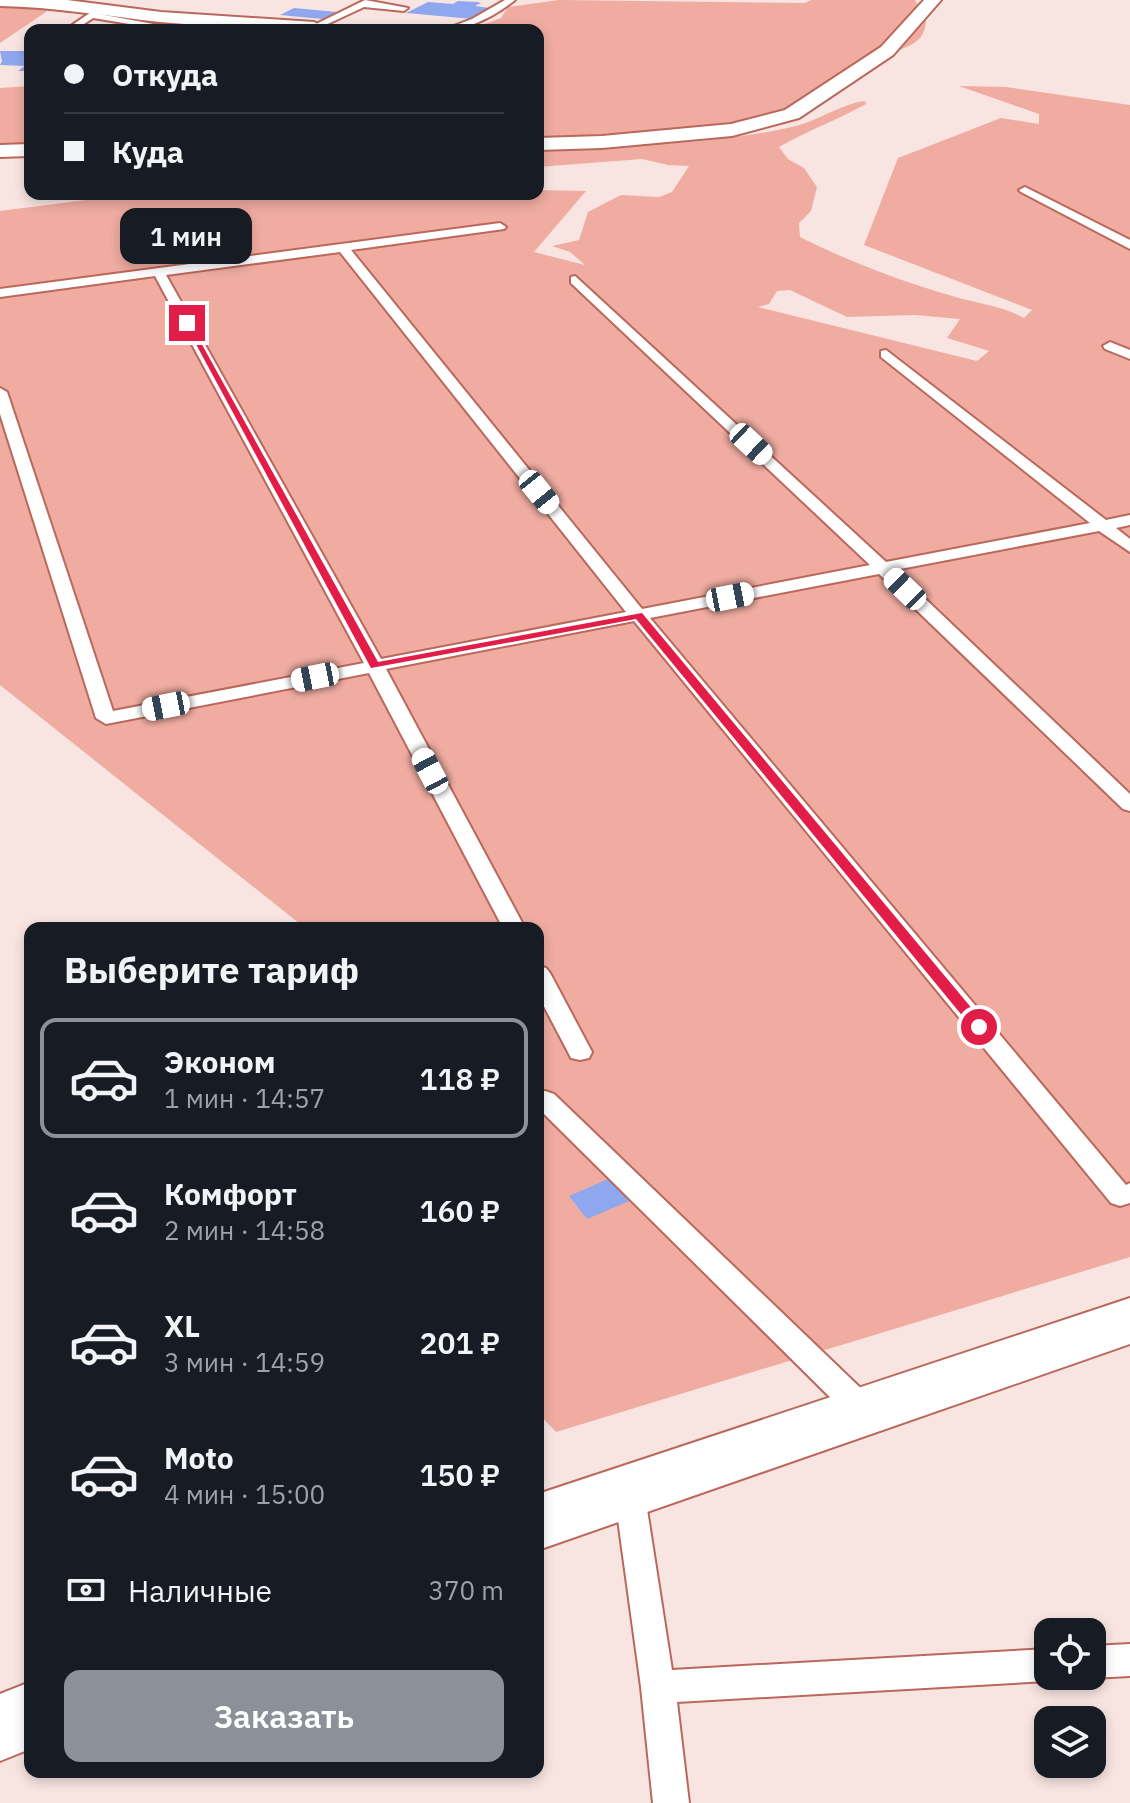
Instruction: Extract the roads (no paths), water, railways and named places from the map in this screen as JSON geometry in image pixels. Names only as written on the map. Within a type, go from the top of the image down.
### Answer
[{"type":"street","points":[[544,144],[602,142],[732,130],[792,114],[887,51],[933,0]]},
{"type":"street","points":[[0,1],[44,2],[96,12],[268,24]]},
{"type":"street","points":[[0,151],[24,150]]},
{"type":"street","points":[[544,1520],[1130,1321]]},
{"type":"street","points":[[0,1728],[24,1718]]},
{"type":"lane","points":[[466,24],[511,0]]},
{"type":"lane","points":[[320,24],[368,2],[404,8]]},
{"type":"lane","points":[[78,24],[96,12],[153,24]]},
{"type":"lane","points":[[1025,190],[1130,245]]},
{"type":"lane","points":[[0,293],[500,227]]},
{"type":"lane","points":[[342,247],[638,615],[1120,1196],[1130,1193]]},
{"type":"lane","points":[[158,271],[375,666],[511,922]]},
{"type":"lane","points":[[575,280],[883,568],[1130,805]]},
{"type":"lane","points":[[1110,346],[1130,355]]},
{"type":"lane","points":[[886,354],[1130,547]]},
{"type":"lane","points":[[0,392],[106,718],[1130,520]]},
{"type":"lane","points":[[544,984],[580,1052]]},
{"type":"lane","points":[[545,1100],[863,1410]]},
{"type":"lane","points":[[629,1490],[658,1687],[671,1803]]},
{"type":"lane","points":[[1106,1661],[1130,1660]]},
{"type":"lane","points":[[658,1687],[1034,1666]]}]
